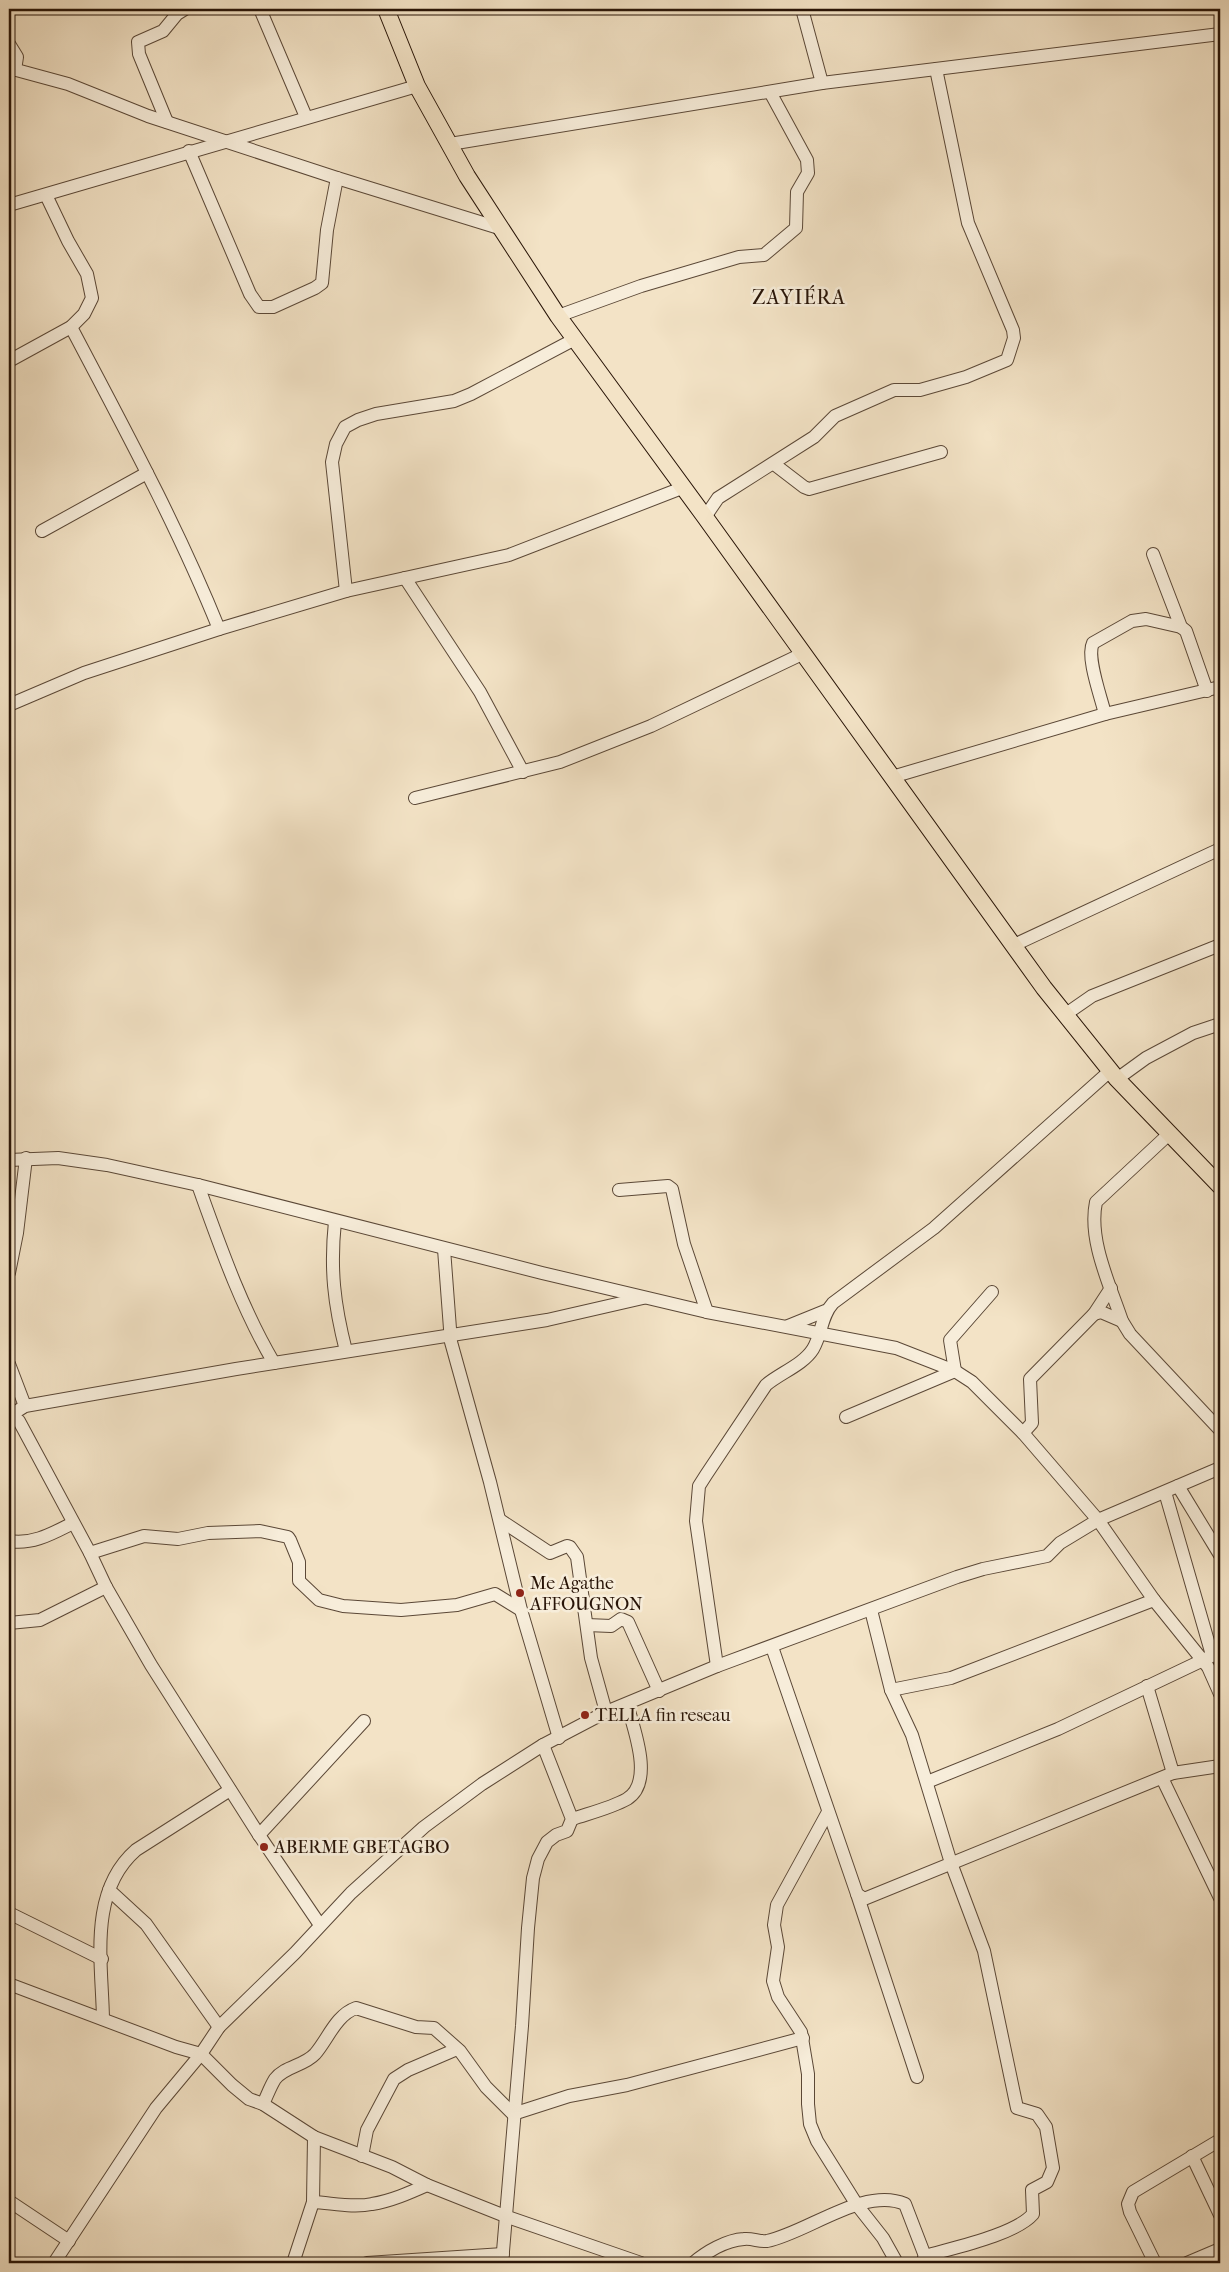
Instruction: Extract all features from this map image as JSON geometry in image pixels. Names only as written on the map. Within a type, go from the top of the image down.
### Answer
[{"type":"main road","points":[[386,9],[418,86],[467,176],[499,228],[558,316],[682,488],[705,516],[802,654],[1044,988],[1113,1075],[1220,1186]]},
{"type":"street","points":[[167,122],[139,54],[138,42],[162,31],[184,9]]},
{"type":"street","points":[[260,9],[306,118]]},
{"type":"street","points":[[802,9],[822,84]]},
{"type":"street","points":[[450,144],[822,84],[1220,34]]},
{"type":"street","points":[[9,44],[17,57],[12,69],[68,84],[225,142],[499,228]]},
{"type":"street","points":[[705,516],[718,498],[814,437],[835,416],[894,390],[920,390],[966,377],[1007,360],[1011,353],[1014,338],[1013,330],[968,223],[936,69]]},
{"type":"street","points":[[9,205],[189,151],[418,86]]},
{"type":"street","points":[[558,316],[641,286],[739,257],[764,255],[796,228],[797,192],[808,173],[807,160],[770,92]]},
{"type":"street","points":[[189,151],[250,294],[259,307],[273,307],[322,283],[327,230],[337,178]]},
{"type":"street","points":[[9,361],[71,327],[84,314],[92,298],[87,274],[68,241],[46,195]]},
{"type":"street","points":[[71,327],[197,574],[219,629]]},
{"type":"street","points":[[346,591],[332,462],[336,444],[345,427],[376,414],[454,401],[471,394],[575,339]]},
{"type":"street","points":[[774,464],[809,489],[941,452]]},
{"type":"street","points":[[42,531],[147,473]]},
{"type":"street","points":[[9,705],[84,673],[219,629],[346,591],[509,555],[682,488]]},
{"type":"street","points":[[1153,554],[1181,627]]},
{"type":"street","points":[[405,578],[480,692],[523,772]]},
{"type":"street","points":[[1105,714],[1092,664],[1090,647],[1092,643],[1132,621],[1146,619],[1181,627],[1186,631],[1207,691]]},
{"type":"street","points":[[415,798],[560,762],[651,726],[802,654]]},
{"type":"street","points":[[892,777],[1105,714],[1220,687]]},
{"type":"street","points":[[1014,945],[1220,849]]},
{"type":"street","points":[[1066,1014],[1092,996],[1220,945]]},
{"type":"street","points":[[717,1666],[696,1520],[699,1486],[766,1385],[776,1376],[807,1357],[814,1348],[826,1311],[833,1302],[934,1228],[1113,1075],[1185,1037],[1220,1024]]},
{"type":"street","points":[[1169,1134],[1096,1202],[1093,1216],[1094,1234],[1122,1321],[1135,1339],[1220,1430]]},
{"type":"street","points":[[9,1272],[26,1158]]},
{"type":"street","points":[[9,1160],[58,1158],[107,1165],[198,1185],[444,1249],[707,1312],[896,1348],[955,1371],[972,1382],[1023,1433],[1098,1520],[1154,1600],[1212,1656]]},
{"type":"street","points":[[198,1185],[232,1278],[254,1328],[274,1363]]},
{"type":"street","points":[[619,1190],[668,1186],[672,1189],[684,1244],[707,1312]]},
{"type":"street","points":[[335,1221],[332,1246],[333,1296],[346,1351]]},
{"type":"street","points":[[444,1249],[451,1342],[500,1520],[521,1610],[559,1738]]},
{"type":"street","points":[[1023,1433],[1032,1423],[1030,1380],[1094,1314],[1111,1288]]},
{"type":"street","points":[[955,1371],[950,1340],[992,1292]]},
{"type":"street","points":[[320,1925],[259,1835],[151,1665],[106,1587],[90,1553],[19,1421],[10,1415],[25,1406],[346,1351],[547,1320],[645,1297]]},
{"type":"street","points":[[788,1326],[826,1311]]},
{"type":"street","points":[[1094,1314],[1101,1312],[1122,1321]]},
{"type":"street","points":[[9,1364],[25,1406]]},
{"type":"street","points":[[846,1417],[955,1371]]},
{"type":"street","points":[[54,2263],[156,2108],[201,2054],[219,2027],[295,1953],[351,1893],[424,1827],[482,1784],[543,1745],[606,1712],[717,1666],[974,1571],[1047,1556],[1060,1543],[1098,1520],[1220,1468]]},
{"type":"street","points":[[1178,1486],[1220,1555]]},
{"type":"street","points":[[1165,1492],[1212,1656],[1208,1667],[1220,1694]]},
{"type":"street","points":[[500,1520],[550,1553],[564,1546],[570,1547],[577,1557],[591,1658],[606,1712]]},
{"type":"street","points":[[9,1540],[31,1541],[73,1523]]},
{"type":"street","points":[[90,1553],[144,1536],[178,1539],[208,1533],[260,1531],[288,1537],[299,1562],[299,1581],[318,1600],[343,1606],[401,1610],[457,1605],[495,1594],[521,1610]]},
{"type":"street","points":[[9,1623],[40,1620],[106,1587]]},
{"type":"street","points":[[892,1690],[952,1678],[1154,1600]]},
{"type":"street","points":[[693,2263],[719,2246],[744,2239],[767,2241],[857,2205],[889,2199],[905,2204],[924,2260],[986,2238],[1028,2220],[1033,2214],[1032,2190],[1048,2182],[1053,2168],[1046,2127],[1036,2114],[1017,2108],[984,1951],[951,1863],[912,1735],[892,1690],[871,1610]]},
{"type":"street","points":[[587,1625],[611,1626],[621,1619],[628,1622],[659,1691]]},
{"type":"street","points":[[772,1647],[857,1894],[917,2077]]},
{"type":"street","points":[[927,1782],[1049,1732],[1212,1656]]},
{"type":"street","points":[[1147,1686],[1167,1776],[1220,1898]]},
{"type":"street","points":[[572,1819],[628,1798],[639,1781],[641,1758],[627,1704]]},
{"type":"street","points":[[259,1835],[364,1721]]},
{"type":"street","points":[[367,2263],[502,2258],[534,1878],[538,1859],[547,1842],[556,1835],[567,1831],[572,1819],[543,1745]]},
{"type":"street","points":[[857,1894],[868,1900],[951,1863],[1167,1776],[1220,1766]]},
{"type":"street","points":[[103,2019],[101,1923],[104,1900],[126,1859],[136,1850],[230,1790]]},
{"type":"street","points":[[828,1812],[777,1905],[774,1925],[778,1947],[773,1980],[778,1997],[792,2016],[803,2038],[808,2074],[810,2124],[817,2141],[857,2205],[883,2238],[897,2263]]},
{"type":"street","points":[[109,1890],[146,1924],[219,2027]]},
{"type":"street","points":[[9,1913],[102,1959]]},
{"type":"street","points":[[9,1984],[176,2047],[201,2054],[232,2086],[249,2099],[263,2104],[314,2137],[392,2167],[427,2185],[505,2216],[641,2263]]},
{"type":"street","points":[[263,2104],[275,2080],[283,2071],[314,2054],[342,2017],[348,2011],[356,2008],[416,2027],[434,2028],[457,2049],[486,2087],[513,2114]]},
{"type":"street","points":[[513,2114],[570,2096],[627,2085],[803,2038]]},
{"type":"street","points":[[362,2156],[367,2130],[394,2079],[400,2074],[457,2049]]},
{"type":"street","points":[[293,2263],[313,2202],[314,2137]]},
{"type":"street","points":[[1155,2263],[1130,2212],[1128,2204],[1133,2192],[1220,2140]]},
{"type":"street","points":[[1192,2156],[1220,2215]]},
{"type":"street","points":[[313,2202],[353,2206],[370,2205],[388,2201],[427,2185]]},
{"type":"street","points":[[9,2201],[69,2241]]},
{"type":"street","points":[[1187,2263],[1220,2249]]},
{"type":"place","name":"Me Agathe AFFOUGNON","points":[[520,1593]]},
{"type":"place","name":"TELLA fin reseau","points":[[585,1715]]},
{"type":"place","name":"ABERME GBETAGBO","points":[[264,1847]]},
{"type":"district","name":"ZAYIÉRA","points":[[799,297]]}]
